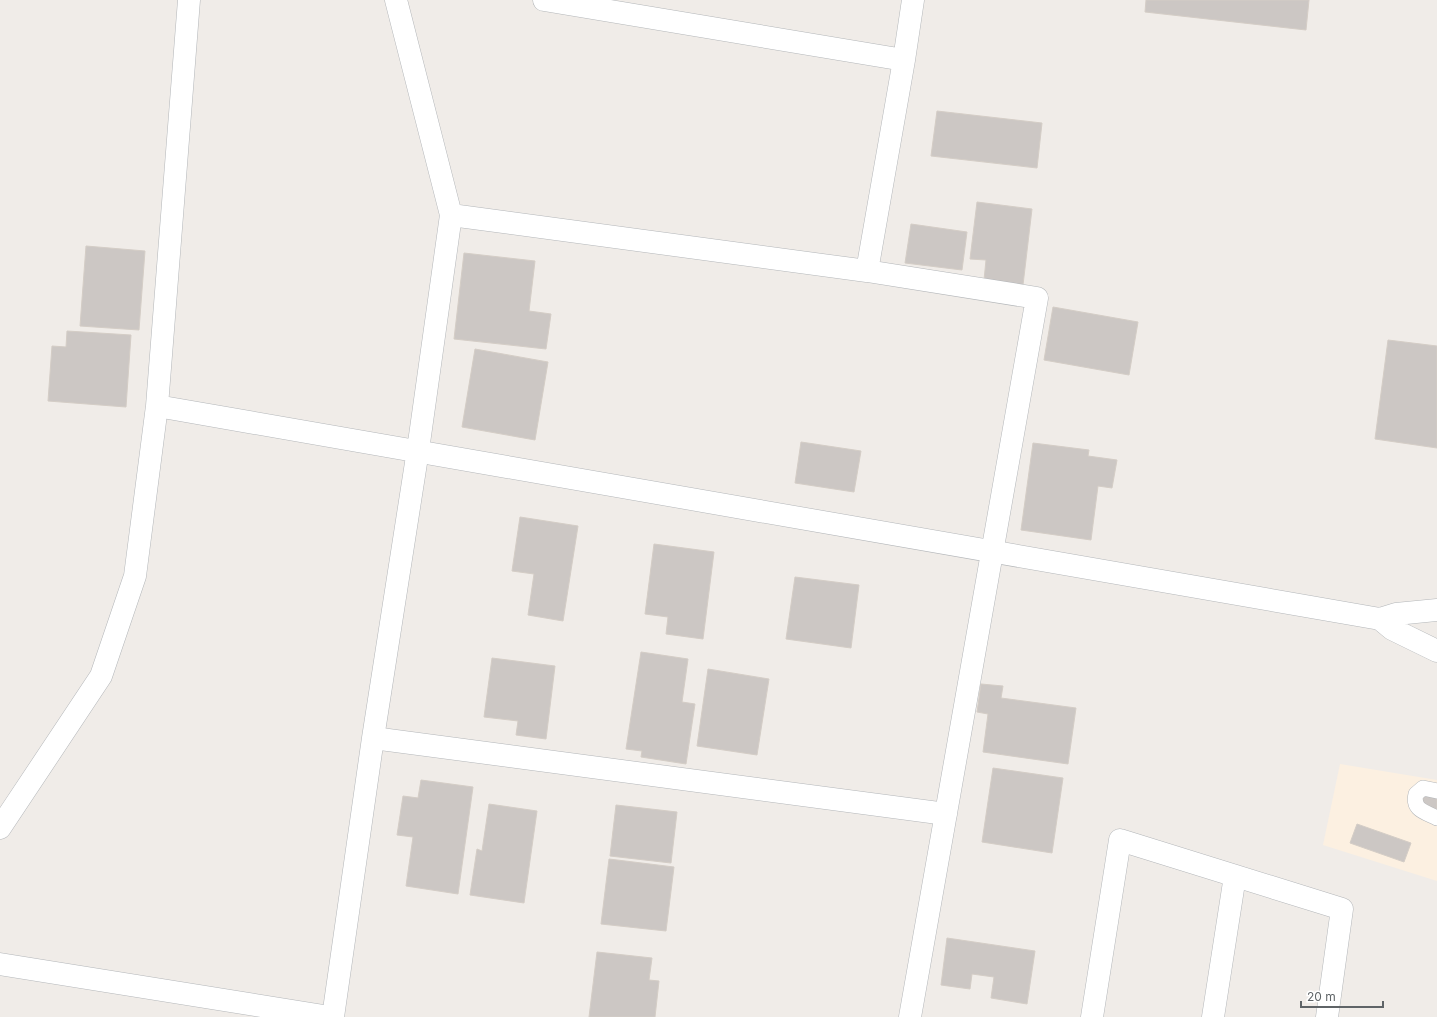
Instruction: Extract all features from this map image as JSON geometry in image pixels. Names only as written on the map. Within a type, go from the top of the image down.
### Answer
[{"type":"street","points":[[0,828],[101,676],[135,576],[157,406],[189,0]]},
{"type":"street","points":[[334,1017],[373,738],[418,450],[451,214],[396,0]]},
{"type":"street","points":[[544,0],[904,60]]},
{"type":"street","points":[[867,271],[913,0]]},
{"type":"street","points":[[451,214],[867,271],[1037,298],[910,1017]]},
{"type":"street","points":[[157,406],[418,450],[1380,619],[1396,614],[1437,610]]},
{"type":"street","points":[[1380,619],[1392,629],[1437,651]]},
{"type":"street","points":[[373,738],[946,814]]},
{"type":"street","points":[[1092,1017],[1120,840],[1342,909],[1327,1017]]},
{"type":"street","points":[[1213,1017],[1235,876]]},
{"type":"street","points":[[0,964],[330,1017]]},
{"type":"lane","points":[[1437,791],[1423,788],[1416,794],[1415,798],[1415,804],[1419,809],[1437,818]]},
{"type":"shaded area","points":[[1340,764],[1437,780],[1437,881],[1323,845]]},
{"type":"building","points":[[1146,0],[1309,0],[1306,30],[1145,12]]},
{"type":"building","points":[[937,111],[1042,123],[1037,168],[931,156]]},
{"type":"building","points":[[977,202],[1032,209],[1023,285],[984,280],[986,260],[970,259]]},
{"type":"building","points":[[911,224],[967,232],[962,270],[905,263]]},
{"type":"building","points":[[86,246],[145,251],[139,330],[80,326]]},
{"type":"building","points":[[464,253],[535,261],[529,311],[551,314],[546,349],[454,339]]},
{"type":"building","points":[[1053,307],[1138,322],[1129,375],[1044,360]]},
{"type":"building","points":[[67,331],[131,335],[126,407],[48,401],[52,346],[66,347]]},
{"type":"building","points":[[1388,340],[1437,346],[1437,448],[1375,439]]},
{"type":"building","points":[[475,349],[548,362],[535,440],[462,427]]},
{"type":"building","points":[[801,442],[861,451],[854,492],[795,483]]},
{"type":"building","points":[[1033,443],[1089,450],[1088,456],[1117,460],[1112,488],[1098,486],[1091,540],[1021,530]]},
{"type":"building","points":[[520,517],[578,526],[563,621],[528,615],[534,574],[512,571]]},
{"type":"building","points":[[654,544],[714,552],[703,639],[666,634],[668,617],[645,614]]},
{"type":"building","points":[[795,577],[859,585],[851,648],[786,639]]},
{"type":"building","points":[[641,652],[688,659],[682,702],[695,704],[686,764],[641,757],[642,751],[626,749]]},
{"type":"building","points":[[492,658],[555,666],[546,739],[516,735],[518,721],[484,717]]},
{"type":"building","points":[[708,669],[769,679],[757,755],[697,746]]},
{"type":"building","points":[[981,684],[1003,686],[1001,698],[1076,708],[1068,764],[983,752],[988,714],[977,712]]},
{"type":"building","points":[[993,768],[1063,778],[1052,853],[982,842]]},
{"type":"building","points":[[421,780],[473,787],[458,894],[406,886],[413,837],[397,835],[403,796],[418,798]]},
{"type":"building","points":[[1424,794],[1437,797],[1437,809],[1422,805]]},
{"type":"building","points":[[489,804],[537,811],[524,903],[470,895],[477,849],[482,851]]},
{"type":"building","points":[[616,805],[677,812],[671,863],[610,856]]},
{"type":"building","points":[[1357,824],[1411,843],[1404,862],[1350,843]]},
{"type":"building","points":[[609,859],[674,867],[666,931],[601,924]]},
{"type":"building","points":[[947,938],[1035,951],[1027,1004],[991,998],[994,977],[972,974],[970,989],[941,985]]},
{"type":"building","points":[[597,952],[652,958],[649,980],[659,981],[655,1017],[589,1017]]}]
